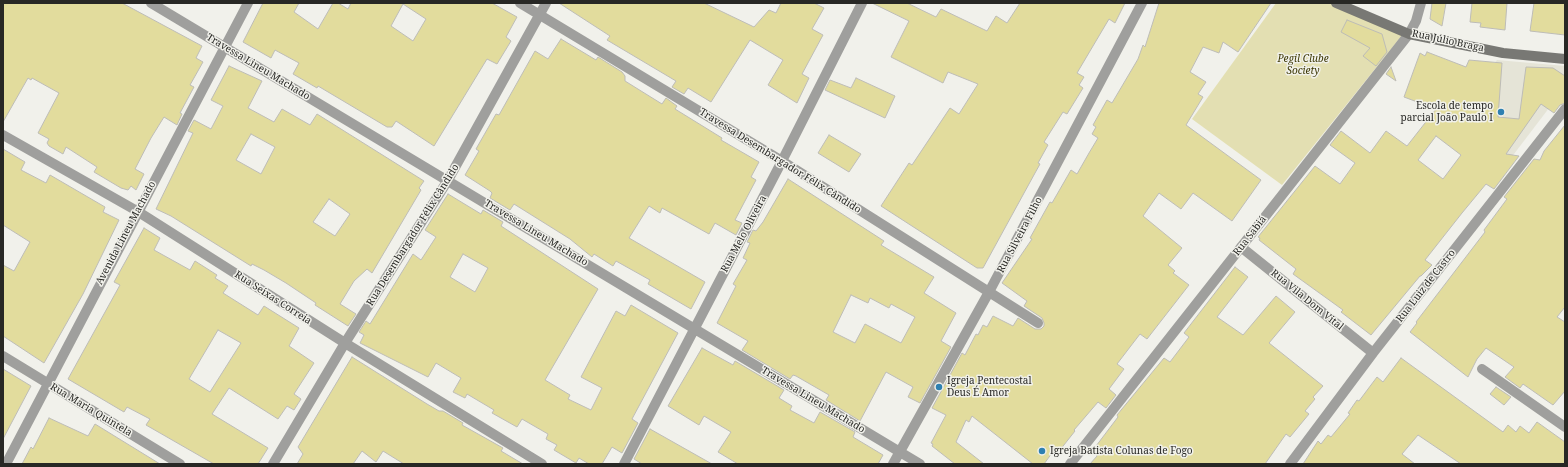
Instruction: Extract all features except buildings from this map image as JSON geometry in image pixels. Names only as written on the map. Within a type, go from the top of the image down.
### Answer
[{"type":"street","name":"Travessa Lineu Machado","points":[[151,3],[920,464]]},
{"type":"street","name":"Avenida Lineu Machado","points":[[6,464],[137,211],[248,3]]},
{"type":"street","name":"Travessa Desembargador Félix Cândido","points":[[520,3],[782,161],[1038,323]]},
{"type":"street","name":"Rua Desembargador Félix Cândido","points":[[273,464],[345,344],[448,180],[546,3]]},
{"type":"street","name":"Rua Melo Oliveira","points":[[624,464],[782,161],[862,3]]},
{"type":"street","name":"Rua Silveira Filho","points":[[893,464],[989,292],[1142,3]]},
{"type":"street","name":"Rua Júlio Braga","points":[[1336,3],[1409,34],[1503,53],[1565,59]]},
{"type":"street","name":"Rua Sabiá","points":[[1070,464],[1409,34],[1416,21],[1421,3]]},
{"type":"street","name":"Rua Luiz de Castro","points":[[1290,464],[1373,353],[1565,109]]},
{"type":"street","name":"Rua Seixas Correia","points":[[3,135],[137,211],[345,344],[542,464]]},
{"type":"street","name":"Rua Vila Dom Vital","points":[[1241,247],[1373,353]]},
{"type":"street","name":"Rua Maria Quintela","points":[[3,356],[180,464]]},
{"type":"street","points":[[1482,369],[1565,427]]},
{"type":"shaded area","name":"Escola de tempo parcial João Paulo I","points":[[1497,60],[1565,66],[1565,87],[1495,179],[1436,136]]},
{"type":"green space","name":"Pegil Clube Society","points":[[1276,3],[1330,3],[1403,34],[1282,185],[1192,119]]},
{"type":"place","name":"Escola de tempo parcial João Paulo I","points":[[1501,112]]},
{"type":"place","name":"Igreja Pentecostal Deus É Amor","points":[[939,387]]},
{"type":"place","name":"Igreja Batista Colunas de Fogo","points":[[1042,451]]}]
